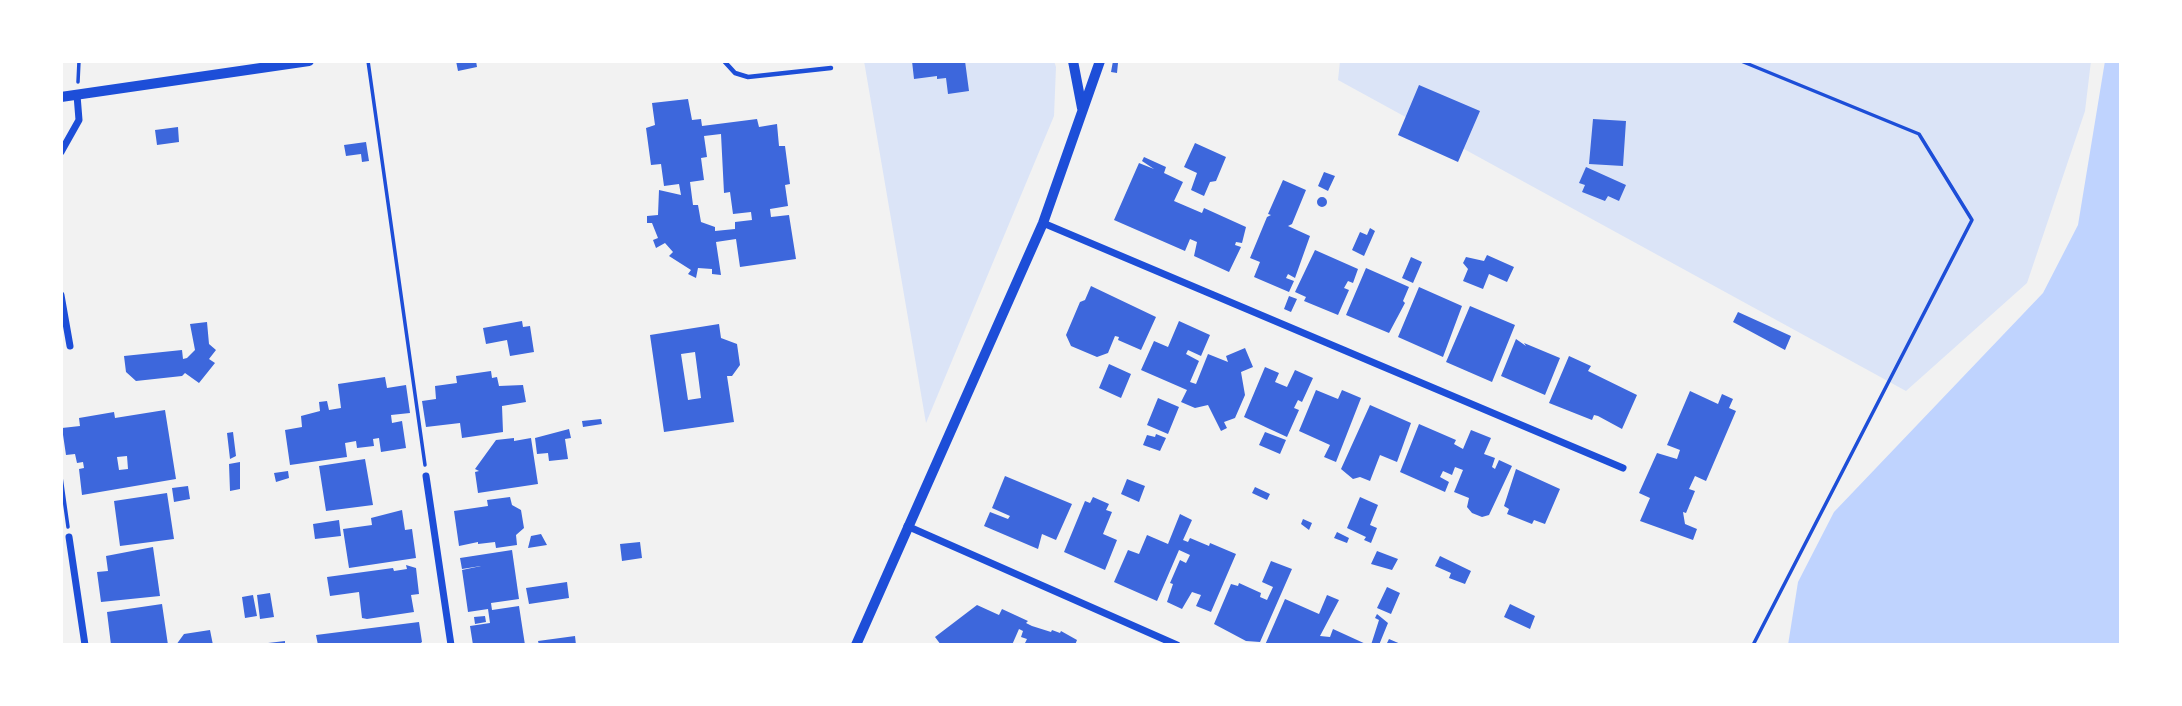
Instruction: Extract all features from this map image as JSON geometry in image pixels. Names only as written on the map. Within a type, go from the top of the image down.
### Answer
[{"type":"street","points":[[61,97],[270,64],[309,61]]},
{"type":"street","points":[[1073,61],[1083,111]]},
{"type":"street","points":[[856,645],[1043,223],[1100,61]]},
{"type":"street","points":[[61,152],[79,120],[77,95]]},
{"type":"street","points":[[1043,223],[1623,468]]},
{"type":"street","points":[[61,295],[70,346]]},
{"type":"street","points":[[426,476],[451,645]]},
{"type":"street","points":[[907,526],[1177,645]]},
{"type":"street","points":[[69,537],[85,645]]},
{"type":"lane","points":[[724,61],[735,73],[748,77],[831,68]]},
{"type":"path","points":[[368,61],[426,476]]},
{"type":"path","points":[[1741,61],[1919,134],[1972,220],[1753,645]]},
{"type":"path","points":[[61,477],[69,537]]},
{"type":"shaded area","points":[[864,61],[1054,61],[1056,67],[1054,116],[926,423]]},
{"type":"shaded area","points":[[1340,61],[2091,61],[2085,111],[2027,283],[1906,391],[1338,80]]},
{"type":"water","points":[[2105,61],[2121,61],[2121,645],[1788,645],[1798,582],[1834,512],[2043,293],[2078,225]]},
{"type":"building","points":[[456,61],[476,61],[477,67],[458,71]]},
{"type":"building","points":[[912,61],[965,61],[969,91],[948,94],[946,78],[937,79],[937,76],[914,79]]},
{"type":"building","points":[[1113,61],[1118,63],[1117,73],[1111,72]]},
{"type":"building","points":[[1419,85],[1480,111],[1458,162],[1398,135]]},
{"type":"building","points":[[688,99],[692,120],[701,119],[702,126],[757,119],[759,127],[777,124],[779,146],[785,146],[790,184],[785,185],[788,206],[770,209],[771,217],[789,215],[796,259],[740,267],[736,239],[716,242],[721,275],[712,274],[712,269],[698,268],[696,278],[688,274],[691,270],[669,256],[673,252],[665,243],[656,248],[653,240],[658,238],[652,223],[647,223],[647,216],[658,215],[659,190],[681,195],[679,184],[664,186],[661,164],[651,165],[646,128],[655,125],[652,103]],"holes":[[[721,134],[724,193],[730,192],[733,214],[751,212],[752,220],[735,222],[735,229],[715,231],[715,227],[701,222],[698,205],[693,205],[690,182],[704,180],[701,158],[707,157],[704,136]]]},
{"type":"building","points":[[1593,119],[1626,121],[1623,166],[1589,164]]},
{"type":"building","points":[[178,127],[179,142],[157,145],[155,130]]},
{"type":"building","points":[[366,142],[369,161],[362,162],[361,154],[346,156],[344,145]]},
{"type":"building","points":[[1195,143],[1226,157],[1216,181],[1210,182],[1204,196],[1191,190],[1197,173],[1184,167]]},
{"type":"building","points":[[1144,157],[1166,167],[1164,173],[1183,182],[1174,201],[1202,213],[1204,208],[1246,227],[1242,243],[1236,242],[1235,245],[1241,247],[1229,272],[1194,256],[1197,242],[1190,239],[1185,251],[1114,220],[1139,163],[1154,169],[1142,161]]},
{"type":"building","points":[[1586,167],[1626,185],[1619,201],[1608,196],[1605,201],[1582,192],[1585,185],[1579,183]]},
{"type":"building","points":[[1324,172],[1335,176],[1328,191],[1318,186]]},
{"type":"building","points":[[1283,180],[1306,190],[1292,224],[1288,226],[1310,236],[1295,278],[1288,274],[1286,278],[1294,281],[1289,292],[1254,277],[1260,262],[1250,258],[1267,217],[1271,215],[1268,214]]},
{"type":"building","points":[[1322,197],[1327,202],[1322,207],[1317,202]]},
{"type":"building","points":[[1370,228],[1375,231],[1364,256],[1352,250],[1360,232],[1367,235]]},
{"type":"building","points":[[1315,250],[1358,269],[1353,283],[1348,281],[1344,288],[1349,290],[1338,315],[1304,301],[1306,297],[1295,292]]},
{"type":"building","points":[[1487,255],[1514,267],[1507,282],[1489,274],[1483,289],[1463,281],[1468,269],[1463,263],[1466,257],[1484,261]]},
{"type":"building","points":[[1411,257],[1422,262],[1413,283],[1402,278]]},
{"type":"building","points":[[1366,268],[1409,287],[1403,301],[1405,303],[1389,333],[1346,315]]},
{"type":"building","points":[[1091,286],[1156,317],[1141,350],[1115,336],[1108,353],[1097,357],[1071,346],[1066,335],[1080,302],[1085,300]]},
{"type":"building","points":[[1419,287],[1462,306],[1443,357],[1398,337]]},
{"type":"building","points":[[1289,296],[1297,299],[1291,312],[1284,309]]},
{"type":"building","points":[[1470,306],[1515,325],[1492,382],[1446,362]]},
{"type":"building","points":[[1738,312],[1791,336],[1785,350],[1733,322]]},
{"type":"building","points":[[522,321],[523,327],[530,326],[534,352],[510,356],[507,340],[486,344],[483,328]]},
{"type":"building","points":[[1179,321],[1210,335],[1201,356],[1188,350],[1186,354],[1199,361],[1190,382],[1196,384],[1208,354],[1228,362],[1226,356],[1245,348],[1253,367],[1241,372],[1245,395],[1235,418],[1224,422],[1227,428],[1221,431],[1208,405],[1195,408],[1181,402],[1187,390],[1141,370],[1154,341],[1168,347]]},
{"type":"building","points":[[207,322],[209,344],[216,350],[209,359],[215,363],[199,383],[185,373],[182,376],[136,381],[126,372],[124,356],[182,350],[183,359],[187,358],[195,350],[190,324]]},
{"type":"building","points":[[719,324],[721,338],[737,344],[740,365],[732,376],[727,376],[734,422],[664,432],[650,335]],"holes":[[[695,352],[701,398],[688,400],[681,354]]]},
{"type":"building","points":[[1516,339],[1526,346],[1524,343],[1560,358],[1545,395],[1501,376]]},
{"type":"building","points":[[1569,356],[1591,366],[1588,371],[1637,395],[1622,429],[1598,416],[1594,415],[1592,420],[1549,403]]},
{"type":"building","points":[[1109,364],[1131,374],[1121,398],[1099,388]]},
{"type":"building","points":[[1265,367],[1279,373],[1275,382],[1287,387],[1295,370],[1313,378],[1302,402],[1298,400],[1294,408],[1299,410],[1287,437],[1244,417]]},
{"type":"building","points":[[491,371],[492,378],[497,377],[499,386],[523,385],[526,402],[502,406],[503,432],[462,438],[460,423],[426,427],[422,401],[436,399],[435,386],[457,383],[456,376]]},
{"type":"building","points":[[385,377],[387,388],[406,385],[410,413],[391,415],[392,423],[402,421],[406,448],[381,452],[379,438],[373,439],[374,446],[357,448],[356,441],[345,443],[347,457],[290,465],[285,430],[302,427],[301,416],[320,411],[319,402],[327,401],[329,410],[341,408],[338,384]]},
{"type":"building","points":[[1316,390],[1338,399],[1342,390],[1361,398],[1336,462],[1324,457],[1330,445],[1299,431]]},
{"type":"building","points":[[1690,391],[1718,404],[1722,394],[1733,399],[1729,408],[1736,411],[1706,481],[1695,476],[1689,489],[1695,491],[1686,513],[1683,512],[1685,524],[1697,529],[1693,540],[1640,521],[1650,498],[1639,493],[1657,453],[1677,459],[1680,450],[1667,445]]},
{"type":"building","points":[[1158,398],[1179,407],[1168,434],[1147,425]]},
{"type":"building","points":[[1370,405],[1411,423],[1397,462],[1380,455],[1370,481],[1360,477],[1353,479],[1341,469]]},
{"type":"building","points":[[165,410],[176,479],[82,495],[79,469],[84,468],[83,462],[77,463],[75,454],[66,455],[62,428],[80,426],[79,418],[114,412],[115,418]],"holes":[[[127,456],[128,469],[119,470],[117,457]]]},
{"type":"building","points":[[601,419],[602,424],[583,427],[582,421]]},
{"type":"building","points":[[1419,424],[1456,440],[1454,444],[1463,449],[1471,430],[1491,438],[1484,454],[1495,458],[1492,467],[1495,469],[1499,460],[1512,466],[1489,515],[1482,517],[1472,513],[1467,507],[1469,498],[1454,492],[1463,470],[1455,467],[1452,475],[1443,471],[1440,477],[1449,482],[1445,492],[1400,472]]},
{"type":"building","points":[[569,429],[571,438],[565,439],[568,459],[549,461],[548,453],[537,454],[535,438]]},
{"type":"building","points":[[233,432],[236,456],[230,459],[227,433]]},
{"type":"building","points":[[1265,432],[1286,440],[1280,454],[1259,445]]},
{"type":"building","points":[[1156,434],[1166,438],[1160,451],[1143,445],[1147,435],[1155,437]]},
{"type":"building","points":[[514,438],[514,441],[531,438],[538,484],[478,493],[475,472],[479,471],[475,469],[496,440]]},
{"type":"building","points":[[365,459],[373,505],[326,511],[319,466]]},
{"type":"building","points":[[240,462],[240,489],[230,491],[229,464]]},
{"type":"building","points":[[1516,469],[1560,489],[1545,524],[1534,520],[1532,524],[1507,514],[1509,509],[1504,506]]},
{"type":"building","points":[[288,471],[289,478],[276,482],[274,473]]},
{"type":"building","points":[[1005,476],[1072,504],[1056,540],[1042,534],[1038,549],[984,526],[990,512],[1008,519],[1010,516],[992,508]]},
{"type":"building","points":[[1127,479],[1145,486],[1139,502],[1121,494]]},
{"type":"building","points":[[188,486],[190,499],[174,502],[172,488]]},
{"type":"building","points":[[1255,487],[1270,494],[1267,500],[1252,493]]},
{"type":"building","points":[[167,493],[174,539],[120,546],[114,501]]},
{"type":"building","points":[[510,497],[512,505],[521,510],[524,528],[516,535],[517,545],[496,548],[495,542],[478,542],[459,546],[454,511],[488,506],[487,500]]},
{"type":"building","points":[[1093,497],[1109,504],[1106,510],[1112,512],[1103,534],[1117,540],[1105,570],[1064,552],[1085,501],[1090,503]]},
{"type":"building","points":[[1360,497],[1378,505],[1370,525],[1377,528],[1371,543],[1364,540],[1366,537],[1347,528]]},
{"type":"building","points":[[402,510],[405,530],[412,529],[416,558],[349,568],[343,529],[372,525],[371,518]]},
{"type":"building","points":[[1180,514],[1192,520],[1183,540],[1188,542],[1190,538],[1209,546],[1210,543],[1236,554],[1211,612],[1196,606],[1201,595],[1192,592],[1182,609],[1167,602],[1173,584],[1170,583],[1180,560],[1186,563],[1190,555],[1179,550],[1157,601],[1114,582],[1128,550],[1139,554],[1147,535],[1168,544]]},
{"type":"building","points":[[1303,519],[1312,523],[1309,530],[1301,524]]},
{"type":"building","points":[[339,520],[341,536],[315,539],[313,524]]},
{"type":"building","points":[[1337,532],[1349,538],[1347,543],[1334,538]]},
{"type":"building","points":[[541,534],[547,545],[528,548],[531,536]]},
{"type":"building","points":[[640,542],[642,558],[622,561],[620,544]]},
{"type":"building","points":[[153,547],[160,596],[101,602],[97,572],[108,571],[106,556]]},
{"type":"building","points":[[512,550],[519,599],[491,603],[492,610],[519,606],[525,645],[473,645],[470,626],[490,623],[488,609],[468,612],[462,570],[481,566],[462,569],[460,558]]},
{"type":"building","points":[[1377,551],[1398,559],[1392,570],[1371,564]]},
{"type":"building","points":[[1440,556],[1471,571],[1465,584],[1449,578],[1451,573],[1435,566]]},
{"type":"building","points":[[1271,561],[1292,569],[1260,642],[1246,641],[1214,624],[1231,584],[1238,586],[1239,583],[1261,593],[1260,597],[1267,600],[1273,587],[1262,582]]},
{"type":"building","points":[[406,565],[416,568],[419,594],[411,595],[414,612],[367,619],[362,618],[359,592],[330,596],[327,577],[393,568],[394,571],[407,569]]},
{"type":"building","points":[[567,582],[569,598],[529,604],[526,588]]},
{"type":"building","points":[[1387,587],[1400,593],[1391,614],[1377,608]]},
{"type":"building","points":[[270,593],[274,617],[260,619],[257,595]]},
{"type":"building","points":[[253,595],[257,616],[245,618],[242,597]]},
{"type":"building","points":[[1327,595],[1339,600],[1320,636],[1330,637],[1333,629],[1368,645],[1265,645],[1285,599],[1319,614]]},
{"type":"building","points":[[162,604],[168,645],[111,645],[107,612]]},
{"type":"building","points":[[1510,604],[1535,616],[1530,629],[1504,617]]},
{"type":"building","points":[[977,605],[999,615],[1002,609],[1028,621],[1026,623],[1032,626],[1051,632],[1061,631],[1077,640],[1075,645],[1024,645],[1027,639],[1021,637],[1023,631],[1019,629],[1012,645],[941,645],[935,637]]},
{"type":"building","points":[[1377,614],[1388,623],[1379,645],[1371,645],[1379,620],[1375,618]]},
{"type":"building","points":[[485,616],[486,622],[475,624],[474,617]]},
{"type":"building","points":[[419,622],[422,642],[418,645],[318,645],[316,635]]},
{"type":"building","points":[[210,630],[213,645],[176,645],[184,634]]},
{"type":"building","points":[[575,636],[576,645],[539,645],[538,641]]},
{"type":"building","points":[[1389,639],[1403,645],[1386,645]]},
{"type":"building","points":[[285,641],[285,645],[268,645],[268,643]]}]
